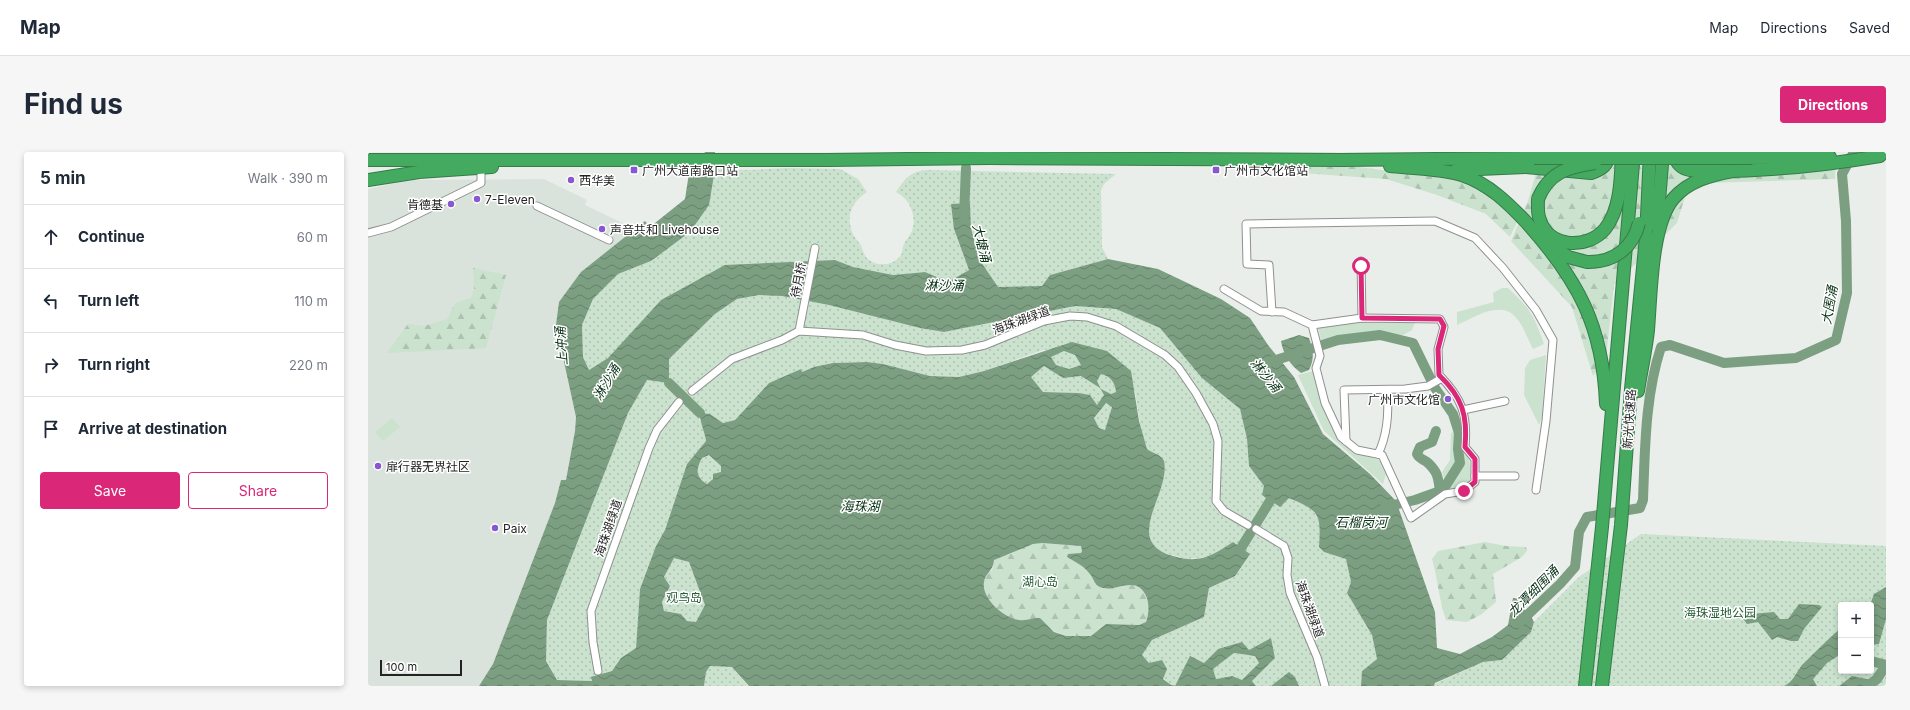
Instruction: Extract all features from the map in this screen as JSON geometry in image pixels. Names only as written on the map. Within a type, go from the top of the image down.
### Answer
[{"type":"highway","points":[[1405,168],[1480,170],[1526,167],[1591,173],[1601,170],[1605,165],[1610,152]]},
{"type":"highway","points":[[1622,152],[1620,182],[1615,208],[1609,222],[1598,236],[1589,241],[1578,244],[1559,241],[1551,236],[1540,221],[1537,210],[1538,199],[1547,181],[1554,175],[1564,170],[1592,163],[1636,154]]},
{"type":"highway","points":[[1540,238],[1568,257],[1587,262],[1606,260],[1622,251],[1635,237],[1639,223],[1650,152]]},
{"type":"highway","name":"新光快速路","points":[[1602,686],[1621,525],[1626,453],[1646,237],[1650,152]]},
{"type":"highway","points":[[1626,453],[1645,350],[1656,248],[1663,152]]},
{"type":"highway","points":[[1673,152],[1675,160],[1682,167],[1693,170],[1733,171],[1821,166],[1883,156]]},
{"type":"highway","points":[[368,160],[1029,158],[1341,160],[1534,158],[1636,154],[1752,158],[1883,156]]},
{"type":"highway","name":"新光快速路","points":[[1585,683],[1602,528],[1608,447],[1636,154]]},
{"type":"highway","points":[[368,165],[493,164],[540,160]]},
{"type":"highway","points":[[368,175],[481,168],[540,160]]},
{"type":"highway","points":[[1341,160],[1461,174],[1481,183],[1503,198],[1540,238],[1571,279],[1583,299],[1591,320],[1602,359],[1606,390],[1608,447]]},
{"type":"highway","points":[[368,180],[431,170]]},
{"type":"highway","points":[[1656,248],[1662,223],[1672,200],[1682,190],[1710,175],[1733,171]]},
{"type":"street","points":[[368,233],[391,227],[481,183],[481,168]]},
{"type":"street","points":[[537,206],[609,240]]},
{"type":"street","points":[[1272,312],[1269,265],[1247,264],[1246,224],[1435,221],[1475,238],[1503,268],[1536,310],[1553,340],[1546,421],[1536,490]]},
{"type":"street","name":"待月桥","points":[[799,331],[815,248]]},
{"type":"street","points":[[1361,261],[1362,318]]},
{"type":"street","points":[[1224,289],[1261,311],[1284,312],[1312,325],[1362,318],[1440,319],[1444,326],[1438,349],[1439,375],[1452,388],[1462,404],[1467,429],[1465,447],[1475,459],[1475,482],[1464,491],[1445,494],[1411,518],[1392,480],[1382,455],[1357,450],[1341,437],[1325,403],[1316,368],[1320,356],[1312,325]]},
{"type":"street","name":"海珠湖绿道","points":[[799,331],[863,335],[895,345],[926,351],[962,350],[985,345],[1044,321],[1070,316],[1087,317],[1116,326],[1164,355],[1178,367],[1213,424],[1218,441],[1215,491],[1216,501],[1224,511],[1248,525]]},
{"type":"street","points":[[692,391],[732,359],[782,340],[799,331]]},
{"type":"street","points":[[1346,441],[1344,390],[1387,390],[1428,386],[1442,378]]},
{"type":"street","points":[[1378,454],[1385,437],[1389,409],[1387,390]]},
{"type":"street","points":[[1463,410],[1505,401]]},
{"type":"street","name":"海珠湖绿道","points":[[598,671],[593,642],[592,611],[649,448],[657,430],[678,402]]},
{"type":"street","points":[[1475,476],[1515,476]]},
{"type":"street","name":"海珠湖绿道","points":[[1256,529],[1284,546],[1288,558],[1287,575],[1290,593],[1316,657],[1325,686]]},
{"type":"shaded area","points":[[544,179],[587,200],[585,205],[635,229],[581,272],[556,325],[576,417],[575,431],[566,480],[561,480],[555,503],[493,664],[479,686],[368,686],[368,189],[410,180]]},
{"type":"green space","points":[[1542,152],[1836,152],[1835,179],[1707,183],[1686,194],[1677,223],[1614,285],[1606,358],[1593,376],[1572,307],[1511,241],[1528,201]]},
{"type":"green space","points":[[1300,166],[1359,167],[1457,180],[1483,186],[1519,218],[1510,237],[1486,214],[1437,195],[1386,179],[1301,173]]},
{"type":"green space","points":[[787,168],[840,169],[858,179],[867,192],[855,203],[851,212],[850,222],[853,235],[860,244],[866,257],[872,262],[881,264],[890,263],[898,259],[902,254],[905,242],[912,231],[914,220],[909,203],[896,192],[908,176],[916,172],[927,170],[1116,174],[1104,184],[1101,190],[1102,247],[1108,259],[1050,275],[1042,286],[998,287],[979,259],[971,228],[970,203],[954,229],[969,270],[948,282],[925,272],[893,275],[853,267],[835,260],[661,300],[608,358],[589,370],[583,357],[582,325],[593,299],[618,274],[651,261],[663,252],[713,181],[715,169],[749,170]]},
{"type":"green space","points":[[473,268],[506,275],[486,348],[387,353],[408,324],[424,326],[447,319],[455,303],[471,298],[474,290]]},
{"type":"green space","points":[[1502,288],[1508,288],[1531,313],[1544,344],[1533,349],[1517,319],[1511,313],[1504,310],[1496,310],[1479,314],[1457,325],[1457,312],[1494,302],[1493,293]]},
{"type":"green space","points":[[759,295],[781,296],[829,305],[920,328],[944,332],[1075,306],[1116,309],[1160,328],[1202,378],[1240,409],[1247,439],[1249,466],[1264,486],[1311,507],[1321,524],[1319,547],[1324,552],[1346,559],[1351,582],[1347,593],[1372,635],[1377,659],[1362,671],[1361,686],[1299,686],[1295,677],[1271,686],[1256,686],[1252,681],[1275,658],[1271,638],[1249,650],[1218,649],[1204,663],[1179,678],[1175,686],[1171,686],[1142,655],[1152,640],[1204,617],[1209,588],[1235,576],[1233,542],[1209,557],[1186,559],[1161,552],[1152,545],[1148,526],[1164,476],[1147,449],[1141,430],[1135,391],[1107,351],[1043,350],[984,371],[959,377],[930,376],[883,364],[867,362],[833,363],[814,367],[802,372],[801,369],[769,383],[735,420],[723,423],[710,414],[699,419],[703,425],[706,441],[687,464],[665,530],[656,546],[640,589],[636,648],[621,659],[612,671],[592,677],[593,681],[557,680],[546,661],[547,620],[628,413],[647,380],[669,383],[669,359],[715,314],[737,299]]},
{"type":"green space","points":[[1360,320],[1415,322],[1412,330],[1403,335],[1368,334],[1321,340],[1318,327]]},
{"type":"green space","points":[[1064,351],[1075,355],[1081,365],[1069,369],[1056,365],[1050,357]]},
{"type":"green space","points":[[1546,355],[1542,417],[1539,425],[1524,395],[1525,368],[1530,360]]},
{"type":"green space","points":[[1044,366],[1063,378],[1081,376],[1100,388],[1104,395],[1097,406],[1078,393],[1043,392],[1031,377]]},
{"type":"green space","points":[[1313,371],[1316,381],[1351,449],[1360,454],[1379,460],[1386,474],[1383,484],[1324,431],[1298,375]]},
{"type":"green space","points":[[1101,374],[1112,380],[1116,392],[1111,394],[1101,389],[1097,381]]},
{"type":"green space","points":[[1105,403],[1112,407],[1105,430],[1099,428],[1094,418]]},
{"type":"green space","points":[[392,418],[400,427],[383,441],[375,432]]},
{"type":"green space","points":[[1462,428],[1462,451],[1469,458],[1472,481],[1462,489],[1448,489],[1442,472],[1450,460],[1451,433]]},
{"type":"green space","points":[[709,455],[721,466],[721,472],[707,484],[700,479],[698,469],[702,458]]},
{"type":"green space","name":"海珠湿地公园","points":[[1641,534],[1886,546],[1886,686],[1434,686],[1435,684],[1483,662],[1502,660],[1531,632],[1534,622],[1579,577]]},
{"type":"green space","points":[[1485,542],[1506,546],[1526,547],[1527,551],[1522,557],[1493,574],[1496,602],[1482,614],[1467,622],[1446,620],[1432,559],[1438,551]]},
{"type":"green space","name":"湖心岛","points":[[1042,543],[1081,546],[1081,553],[1067,557],[1084,568],[1091,575],[1096,585],[1100,587],[1112,588],[1125,585],[1138,586],[1143,590],[1148,601],[1146,622],[1139,625],[1106,624],[1091,636],[1066,636],[1054,631],[1038,618],[1020,621],[1005,615],[988,599],[983,586],[987,574],[992,570],[994,560],[1030,545]]},
{"type":"green space","name":"观鸟岛","points":[[674,557],[689,562],[706,605],[696,622],[687,621],[681,614],[664,611],[662,602],[670,586],[664,577]]},
{"type":"green space","points":[[1234,653],[1255,656],[1260,662],[1242,681],[1232,676],[1216,679],[1213,669]]},
{"type":"green space","points":[[710,666],[732,667],[748,686],[704,686],[706,672]]},
{"type":"water","name":"海珠湖","points":[[689,173],[714,175],[709,205],[690,232],[651,261],[618,274],[593,299],[582,325],[583,357],[589,370],[608,358],[661,300],[725,265],[835,260],[853,267],[893,275],[925,272],[948,282],[969,270],[954,229],[951,204],[970,203],[971,228],[979,259],[998,287],[1042,286],[1050,275],[1108,259],[1158,269],[1221,299],[1250,318],[1268,345],[1294,377],[1323,434],[1370,474],[1396,501],[1435,612],[1437,648],[1460,654],[1492,637],[1508,625],[1513,598],[1519,599],[1520,608],[1528,611],[1534,622],[1531,632],[1502,660],[1483,662],[1435,683],[1434,686],[1361,686],[1362,671],[1377,659],[1372,635],[1347,593],[1351,582],[1346,559],[1324,552],[1319,547],[1319,520],[1313,511],[1307,506],[1289,498],[1280,507],[1262,495],[1264,486],[1249,466],[1247,439],[1240,409],[1202,378],[1160,328],[1116,309],[1075,306],[944,332],[920,328],[829,305],[782,296],[759,295],[737,299],[715,314],[669,359],[669,383],[647,380],[628,413],[547,620],[546,661],[557,680],[592,681],[591,677],[612,671],[621,658],[636,648],[640,589],[656,546],[665,530],[687,464],[706,441],[700,419],[700,413],[710,414],[723,423],[735,420],[769,383],[801,369],[802,372],[814,367],[833,363],[867,362],[883,364],[930,376],[959,377],[984,371],[1072,342],[1107,351],[1131,371],[1139,421],[1147,449],[1159,456],[1164,461],[1164,474],[1161,488],[1149,528],[1151,539],[1158,549],[1173,556],[1198,559],[1211,555],[1233,542],[1250,554],[1235,576],[1209,588],[1204,617],[1152,640],[1142,655],[1149,663],[1162,660],[1167,669],[1163,679],[1175,686],[749,686],[732,667],[710,666],[706,672],[704,686],[479,686],[493,664],[555,503],[561,480],[566,480],[575,431],[576,417],[556,325],[559,302],[581,272],[645,221],[650,227],[685,199]],"holes":[[[1064,351],[1075,355],[1081,365],[1069,369],[1056,365],[1051,357]],[[1044,366],[1063,378],[1081,376],[1100,388],[1104,395],[1097,405],[1090,395],[1078,393],[1043,392],[1031,377]],[[1101,374],[1112,380],[1116,392],[1111,394],[1101,389],[1097,381]],[[1106,403],[1112,407],[1105,430],[1099,428],[1094,418]],[[709,455],[721,466],[721,472],[713,474],[713,479],[707,484],[700,479],[699,476],[698,469],[702,458]],[[1042,543],[1081,546],[1081,553],[1068,554],[1067,557],[1084,568],[1091,575],[1098,586],[1112,588],[1132,585],[1138,586],[1143,590],[1148,604],[1146,622],[1139,625],[1106,624],[1091,636],[1066,636],[1054,632],[1040,618],[1022,620],[1013,618],[1001,611],[990,601],[984,588],[986,576],[992,567],[994,560],[1033,544]],[[674,558],[689,562],[705,605],[696,622],[687,621],[681,614],[664,611],[662,602],[670,586],[664,577]]]},
{"type":"water","points":[[1299,335],[1309,338],[1313,354],[1309,370],[1301,373],[1288,359],[1283,350],[1281,341]]},
{"type":"water","points":[[1886,587],[1886,619],[1879,644],[1874,645],[1874,602],[1871,602],[1874,594]]},
{"type":"water","points":[[1799,604],[1819,605],[1822,607],[1804,629],[1798,641],[1791,641],[1777,637],[1772,640],[1758,622],[1747,624],[1740,615],[1774,612],[1780,619],[1788,619]]},
{"type":"water","points":[[1838,631],[1838,656],[1827,663],[1813,679],[1817,686],[1784,686],[1792,680],[1802,665]]},
{"type":"water","points":[[1271,638],[1275,658],[1252,681],[1256,686],[1175,686],[1190,656],[1204,663],[1218,649],[1242,642],[1249,650]],"holes":[[[1234,653],[1255,656],[1259,663],[1242,680],[1232,676],[1216,679],[1213,669]]]},
{"type":"water","points":[[1289,672],[1295,677],[1299,686],[1271,686]]},
{"type":"water","points":[[1852,676],[1872,680],[1875,685],[1839,686]]},
{"type":"waterway","name":"上冲涌","points":[[702,187],[710,152]]},
{"type":"waterway","name":"大围涌","points":[[1519,623],[1560,584],[1575,567],[1579,532],[1587,517],[1640,508],[1643,500],[1645,442],[1649,403],[1661,347],[1670,345],[1724,363],[1796,358],[1836,340],[1847,293],[1846,221],[1842,174],[1854,152]]},
{"type":"waterway","name":"大塘涌","points":[[964,216],[966,168]]},
{"type":"waterway","name":"淋沙涌","points":[[1267,363],[1338,340],[1380,335],[1413,343],[1435,388],[1453,414],[1459,433],[1458,449],[1460,463],[1443,490],[1415,500],[1385,507]]},
{"type":"waterway","points":[[669,383],[700,413]]},
{"type":"waterway","points":[[1436,431],[1432,442],[1420,447],[1417,454],[1420,458],[1427,462],[1435,472],[1438,478],[1440,491]]},
{"type":"waterway","points":[[1241,548],[1270,501]]},
{"type":"waterway","points":[[1874,662],[1886,665]]},
{"type":"waterway","points":[[1868,686],[1877,679],[1886,665]]},
{"type":"place","name":"广州大道南路口站","points":[[634,170]]},
{"type":"place","name":"广州市文化馆站","points":[[1216,170]]},
{"type":"place","name":"西华美","points":[[571,180]]},
{"type":"place","name":"7-Eleven","points":[[477,199]]},
{"type":"place","name":"肯德基","points":[[451,204]]},
{"type":"place","name":"声音共和 Livehouse","points":[[602,229]]},
{"type":"place","name":"广州市文化馆","points":[[1448,399]]},
{"type":"place","name":"扉行器无界社区","points":[[378,466]]},
{"type":"place","name":"Paix","points":[[495,528]]},
{"type":"route","points":[[1361,266],[1362,318],[1440,319],[1444,326],[1438,349],[1439,375],[1452,388],[1462,404],[1467,429],[1465,447],[1475,459],[1475,482],[1464,491]]},
{"type":"water label","name":"石榴岗河","points":[[1361,522]]},
{"type":"water label","name":"龙潭细围涌","points":[[1533,591]]}]
